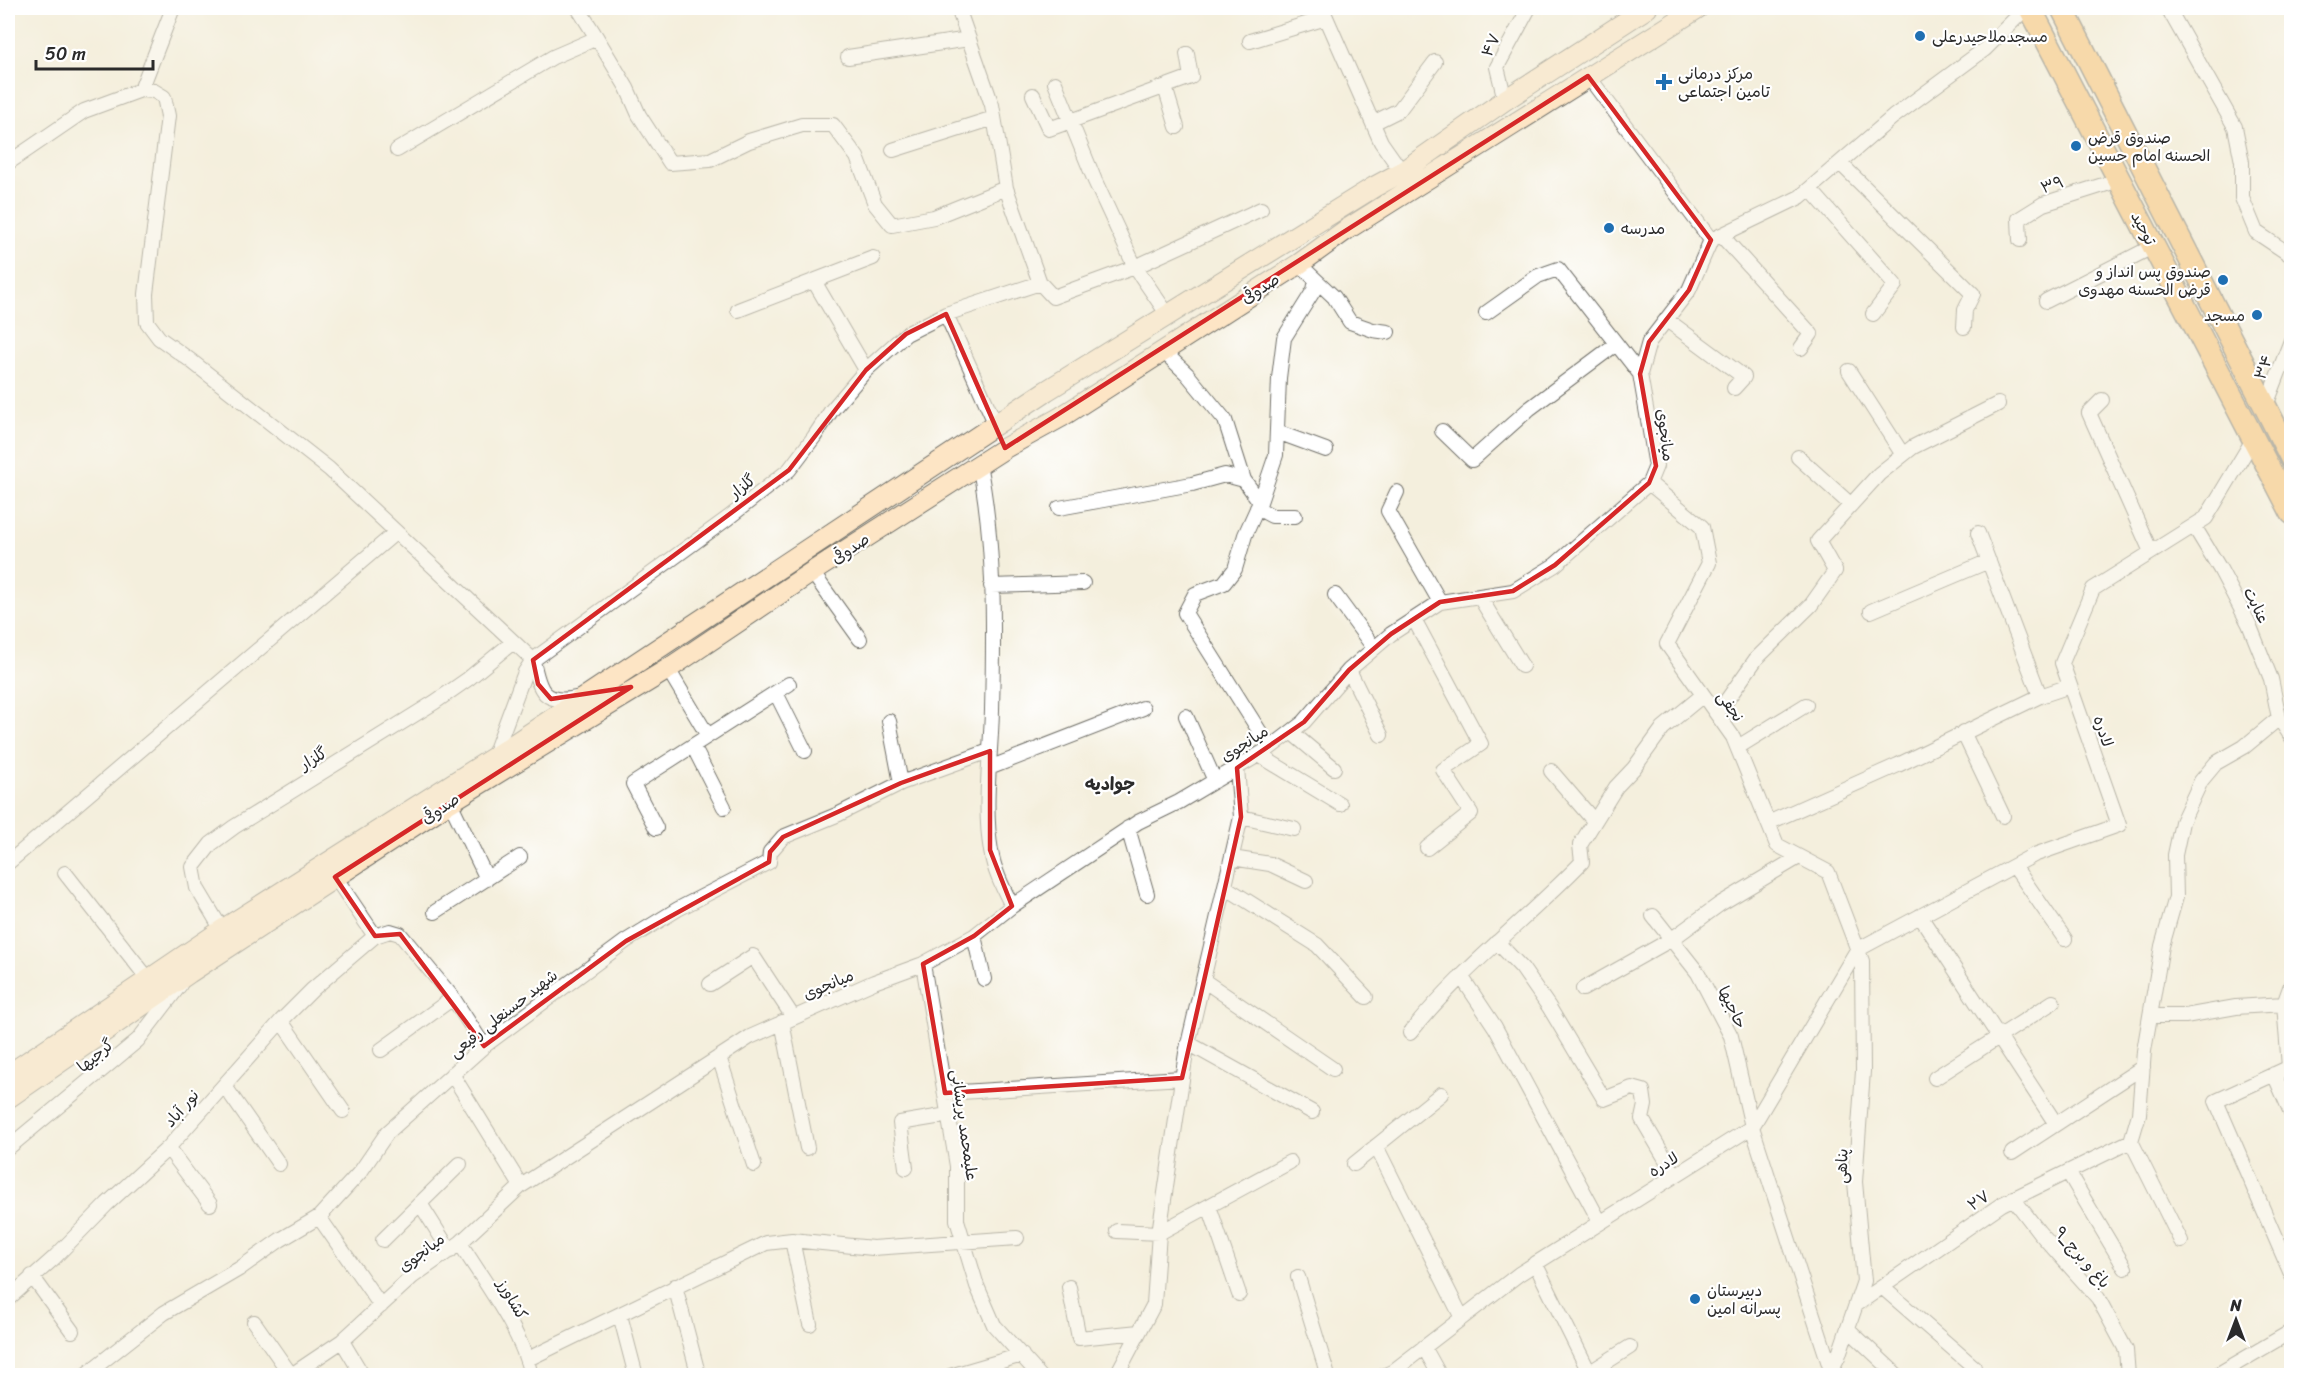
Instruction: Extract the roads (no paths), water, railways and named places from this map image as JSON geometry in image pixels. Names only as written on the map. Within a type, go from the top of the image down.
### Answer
[{"type":"main road","name":"صدوقی","points":[[8,1075],[222,930],[493,758],[996,425],[1168,315],[1374,187],[1402,172],[1505,100],[1647,8]]},
{"type":"main road","name":"صدوقی","points":[[8,1098],[189,973],[450,802],[668,669],[979,464],[1061,417],[1299,264],[1346,230],[1698,8]]},
{"type":"main road","name":"توحید","points":[[2028,8],[2292,513]]},
{"type":"main road","name":"توحید","points":[[2062,8],[2292,459]]},
{"type":"main road","points":[[996,425],[1005,448]]},
{"type":"main road","points":[[970,442],[979,464]]},
{"type":"street","points":[[141,90],[173,8]]},
{"type":"street","points":[[578,8],[627,88],[639,116],[670,163],[710,160],[749,141],[802,124],[832,124],[857,157],[875,204],[892,225],[934,217],[1006,188]]},
{"type":"street","points":[[958,8],[992,105],[1006,188],[1040,283],[1053,297],[1135,267],[1261,209]]},
{"type":"street","name":"۴۷","points":[[1505,100],[1497,67],[1529,8]]},
{"type":"street","points":[[1716,238],[1800,197],[1893,117],[1986,49],[2028,8]]},
{"type":"street","points":[[2168,8],[2235,127],[2242,162],[2242,198],[2256,232],[2292,256]]},
{"type":"street","points":[[1250,41],[1324,13],[1381,142],[1402,172]]},
{"type":"street","points":[[397,150],[554,57],[597,38]]},
{"type":"street","points":[[848,57],[969,39]]},
{"type":"street","points":[[1033,95],[1049,129],[1191,77],[1187,54]]},
{"type":"street","points":[[1373,123],[1399,110],[1435,62]]},
{"type":"street","points":[[1588,76],[1716,238],[1811,334],[1801,348]]},
{"type":"street","points":[[1055,83],[1135,267],[1168,315]]},
{"type":"street","points":[[1165,87],[1177,127]]},
{"type":"street","points":[[8,163],[84,111],[141,90],[154,91],[165,97],[168,116],[146,294],[147,322],[159,338],[329,469],[533,660],[542,692],[551,699],[567,700],[590,694]]},
{"type":"street","points":[[893,150],[994,118]]},
{"type":"street","points":[[1840,163],[1973,294],[1965,310],[1964,327]]},
{"type":"street","name":"۳۹","points":[[2020,240],[2019,219],[2043,204],[2119,180]]},
{"type":"street","points":[[1810,189],[1894,285],[1873,314]]},
{"type":"street","name":"میانجوی","points":[[290,1375],[342,1341],[412,1277],[455,1247],[521,1186],[750,1038],[874,982],[924,964],[974,936],[1012,906],[1128,828],[1265,751],[1304,722],[1349,670],[1374,648],[1440,602],[1513,591],[1555,565],[1649,483],[1656,466],[1640,374],[1649,342],[1689,290],[1716,238]]},
{"type":"street","points":[[2046,302],[2154,246]]},
{"type":"street","points":[[738,310],[873,258]]},
{"type":"street","points":[[1299,264],[1334,297],[1350,322],[1373,330],[1388,332]]},
{"type":"street","points":[[1486,313],[1538,276],[1558,269],[1640,374]]},
{"type":"street","points":[[1316,280],[1314,290],[1284,338],[1279,378],[1276,455],[1259,505],[1245,535],[1235,569],[1224,583],[1195,594],[1185,613],[1265,751],[1340,804]]},
{"type":"street","points":[[814,281],[866,370]]},
{"type":"street","name":"گلزار","points":[[533,660],[728,518],[789,470],[831,411],[866,370],[906,334],[946,314],[1040,283]]},
{"type":"street","points":[[946,314],[996,425]]},
{"type":"street","points":[[1667,320],[1744,376],[1734,388]]},
{"type":"street","name":"۳۴","points":[[2265,408],[2292,338]]},
{"type":"street","points":[[1442,431],[1472,460],[1529,409],[1616,344]]},
{"type":"street","points":[[1162,350],[1187,374],[1225,420],[1244,480],[1259,505],[1272,516],[1295,516]]},
{"type":"street","points":[[1849,371],[1903,455]]},
{"type":"street","points":[[2102,400],[2089,413],[2151,552]]},
{"type":"street","points":[[1717,714],[1756,659],[1811,605],[1835,571],[1818,541],[1879,474],[1912,447],[1998,404]]},
{"type":"street","points":[[1277,432],[1326,450]]},
{"type":"street","name":"لادره","points":[[1857,950],[2034,855],[2119,825],[2062,663],[2093,589],[2206,518],[2254,438]]},
{"type":"street","points":[[1798,457],[1851,505]]},
{"type":"street","points":[[979,464],[988,508],[991,586],[990,850],[998,878],[1012,906]]},
{"type":"street","points":[[1059,508],[1192,484],[1225,475],[1244,480]]},
{"type":"street","name":"نجفی","points":[[1649,483],[1702,528],[1709,563],[1667,644],[1733,737],[1777,846],[1828,872],[1857,950]]},
{"type":"street","points":[[1397,492],[1388,511],[1440,602]]},
{"type":"street","name":"عنایت","points":[[2194,526],[2220,568],[2249,624],[2271,679],[2279,718],[2292,738]]},
{"type":"street","points":[[8,863],[395,533]]},
{"type":"street","points":[[1978,533],[2040,696]]},
{"type":"street","points":[[1871,611],[1989,561]]},
{"type":"street","points":[[812,572],[860,639]]},
{"type":"street","points":[[991,586],[1083,583]]},
{"type":"street","points":[[1335,595],[1374,648]]},
{"type":"street","points":[[1479,596],[1522,666]]},
{"type":"street","points":[[1414,619],[1481,744],[1443,770],[1471,813],[1427,848]]},
{"type":"street","name":"گلزار","points":[[222,930],[197,888],[193,867],[211,844],[310,779],[435,702],[468,679],[513,642]]},
{"type":"street","points":[[493,758],[525,672],[533,660]]},
{"type":"street","points":[[668,669],[708,736]]},
{"type":"street","points":[[1349,670],[1381,735]]},
{"type":"street","points":[[657,828],[633,784],[789,684]]},
{"type":"street","points":[[1768,823],[1898,765],[2040,696],[2070,686]]},
{"type":"street","points":[[776,693],[805,752]]},
{"type":"street","points":[[1410,1033],[1461,976],[1548,897],[1582,862],[1580,845],[1616,787],[1634,768],[1663,728],[1703,694]]},
{"type":"street","points":[[1738,747],[1806,705]]},
{"type":"street","points":[[989,768],[1143,708]]},
{"type":"street","points":[[1186,716],[1215,781]]},
{"type":"street","points":[[2181,1241],[2131,1141],[2139,1114],[2143,1067],[2162,946],[2176,897],[2175,855],[2182,822],[2201,781],[2216,763],[2244,747],[2279,718]]},
{"type":"street","points":[[889,720],[901,783]]},
{"type":"street","points":[[1291,732],[1334,768]]},
{"type":"street","points":[[1963,732],[2003,816]]},
{"type":"street","points":[[693,746],[723,807]]},
{"type":"street","name":"شهید حسنعلی رفیعی","points":[[84,1376],[164,1313],[239,1269],[280,1240],[319,1217],[361,1171],[387,1133],[452,1074],[484,1046],[626,941],[678,909],[770,862],[770,852],[783,837],[839,814],[901,783],[989,751]]},
{"type":"street","points":[[1116,1376],[1154,1304],[1159,1233],[1188,1043],[1241,817],[1237,768]]},
{"type":"street","points":[[1551,771],[1594,820]]},
{"type":"street","points":[[450,802],[487,879]]},
{"type":"street","points":[[1241,817],[1294,829]]},
{"type":"street","points":[[1128,828],[1147,894]]},
{"type":"street","points":[[435,912],[520,857]]},
{"type":"street","points":[[1583,989],[1672,939],[1720,904],[1799,857]]},
{"type":"street","points":[[1232,858],[1270,864],[1306,881]]},
{"type":"street","points":[[2014,866],[2065,939]]},
{"type":"street","points":[[65,873],[149,980]]},
{"type":"street","points":[[335,877],[375,936],[390,931],[400,934],[453,998],[484,1046]]},
{"type":"street","points":[[1225,887],[1317,945],[1366,997]]},
{"type":"street","name":"حاجیها","points":[[1653,916],[1698,973],[1731,1036],[1752,1127]]},
{"type":"street","points":[[1920,916],[2056,1124]]},
{"type":"street","name":"نور آباد","points":[[8,1299],[168,1148],[280,1021],[375,936]]},
{"type":"street","points":[[974,936],[984,979]]},
{"type":"street","points":[[1497,942],[1522,968],[1549,1007],[1604,1099],[1632,1088],[1643,1091],[1645,1104],[1642,1119],[1675,1175]]},
{"type":"street","points":[[1829,1373],[1752,1127],[1857,950]]},
{"type":"street","name":"پناهی","points":[[1829,1373],[1839,1357],[1864,1281],[1855,1182],[1863,1071],[1862,961],[1857,950]]},
{"type":"street","points":[[710,984],[753,956],[788,1019],[807,1148]]},
{"type":"street","name":"علیمحمد پریشانی","points":[[924,964],[957,1166],[957,1220],[963,1242],[977,1286],[994,1325],[1040,1376]]},
{"type":"street","name":"گرجیها","points":[[8,1148],[138,1040],[189,973]]},
{"type":"street","points":[[1461,976],[1495,1027],[1600,1222]]},
{"type":"street","points":[[1203,980],[1333,1069]]},
{"type":"street","points":[[2292,982],[2284,1005],[2290,1066],[2216,1101],[2292,1276]]},
{"type":"street","points":[[381,1050],[453,998]]},
{"type":"street","points":[[1935,1077],[2053,1002]]},
{"type":"street","points":[[2151,1016],[2186,1016],[2236,1007],[2284,1005]]},
{"type":"street","points":[[280,1021],[343,1111]]},
{"type":"street","points":[[1188,1043],[1312,1112]]},
{"type":"street","points":[[719,1058],[754,1165]]},
{"type":"street","points":[[2012,1153],[2143,1067]]},
{"type":"street","points":[[452,1074],[521,1186]]},
{"type":"street","points":[[2274,1074],[2292,1116]]},
{"type":"street","points":[[945,1093],[1182,1078]]},
{"type":"street","points":[[224,1085],[279,1164]]},
{"type":"street","points":[[1354,1164],[1441,1094]]},
{"type":"street","points":[[906,1168],[900,1123],[948,1115]]},
{"type":"street","name":"لادره","points":[[1383,1376],[1392,1372],[1535,1263],[1752,1127]]},
{"type":"street","name":"۲۷","points":[[1856,1305],[2002,1203],[2131,1141]]},
{"type":"street","points":[[1376,1146],[1462,1318]]},
{"type":"street","points":[[168,1148],[210,1204]]},
{"type":"street","points":[[1117,1231],[1159,1233],[1290,1162]]},
{"type":"street","points":[[383,1240],[460,1164]]},
{"type":"street","points":[[2068,1172],[2125,1268]]},
{"type":"street","name":"۹_باغ و برج","points":[[2013,1198],[2039,1232],[2098,1298],[2126,1350],[2128,1376]]},
{"type":"street","name":"کشاورز","points":[[421,1204],[504,1313],[528,1359],[531,1376]]},
{"type":"street","points":[[1209,1206],[1239,1294]]},
{"type":"street","points":[[319,1217],[381,1306]]},
{"type":"street","points":[[528,1359],[766,1243],[792,1240],[873,1248],[1017,1238]]},
{"type":"street","points":[[792,1240],[810,1324]]},
{"type":"street","points":[[1535,1263],[1588,1374],[1629,1347]]},
{"type":"street","points":[[32,1276],[72,1331]]},
{"type":"street","points":[[1298,1277],[1328,1376]]},
{"type":"street","points":[[675,1286],[698,1373]]},
{"type":"street","points":[[1069,1287],[1079,1338],[1139,1332]]},
{"type":"street","points":[[1882,1287],[1974,1367]]},
{"type":"street","points":[[620,1315],[636,1376]]},
{"type":"street","points":[[254,1322],[290,1375]]},
{"type":"street","points":[[1848,1329],[1899,1376]]},
{"type":"street","points":[[2215,1376],[2292,1331]]},
{"type":"street","points":[[342,1341],[363,1376]]},
{"type":"street","points":[[1424,1347],[1440,1376]]},
{"type":"street","points":[[950,1376],[1022,1355]]},
{"type":"place","name":"مسجدملاحیدرعلی","points":[[1920,36]]},
{"type":"place","name":"مرکز درمانی تامین اجتماعی","points":[[1664,82]]},
{"type":"place","name":"صندوق قرض الحسنه امام حسین","points":[[2076,146]]},
{"type":"place","name":"مدرسه","points":[[1609,228]]},
{"type":"place","name":"صندوق پس انداز و قرض الحسنه مهدوی","points":[[2223,280]]},
{"type":"place","name":"مسجد","points":[[2257,315]]},
{"type":"place","name":"دبیرستان پسرانه امین","points":[[1695,1299]]},
{"type":"district","name":"جوادیه","points":[[1110,784]]}]
